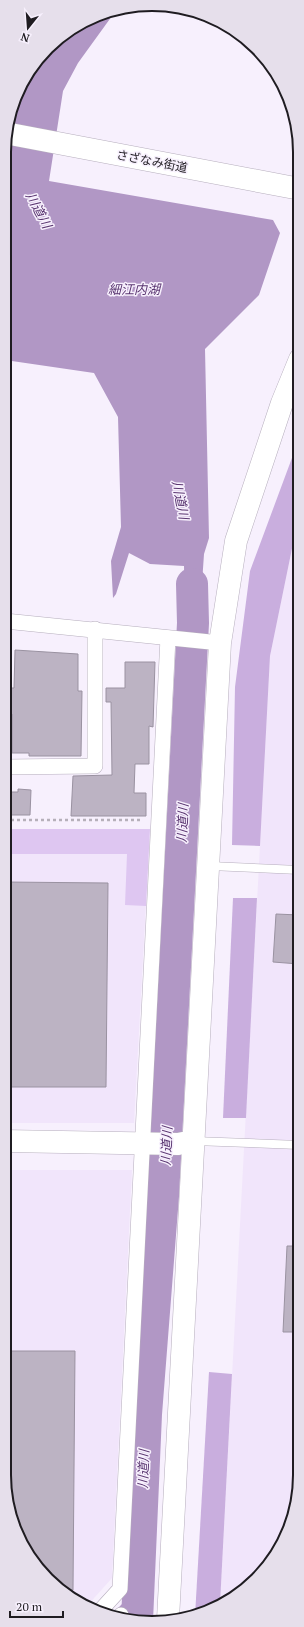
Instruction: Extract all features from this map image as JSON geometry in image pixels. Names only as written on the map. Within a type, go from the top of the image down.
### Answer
[{"type":"street","name":"さざなみ街道","points":[[12,134],[293,188]]},
{"type":"street","points":[[168,1615],[185,1142],[207,866],[212,643],[236,542],[282,403],[293,376]]},
{"type":"street","points":[[11,622],[212,643]]},
{"type":"street","points":[[11,767],[95,766],[95,630]]},
{"type":"street","points":[[103,1607],[120,1589],[146,1142],[159,820],[172,639]]},
{"type":"street","points":[[11,1142],[185,1142]]},
{"type":"lane","points":[[207,866],[293,870]]},
{"type":"lane","points":[[185,1142],[293,1145]]},
{"type":"path","points":[[11,820],[159,820]]},
{"type":"shaded area","points":[[293,455],[293,544],[270,656],[260,846],[232,845],[235,687],[250,571]]},
{"type":"shaded area","points":[[293,544],[293,1484],[286,1520],[274,1546],[252,1575],[238,1587],[220,1598],[270,656]]},
{"type":"shaded area","points":[[11,829],[150,829],[134,1123],[11,1123]]},
{"type":"shaded area","points":[[11,829],[150,829],[146,906],[125,905],[127,854],[11,854]]},
{"type":"shaded area","points":[[233,898],[257,898],[246,1118],[223,1118]]},
{"type":"shaded area","points":[[11,1170],[132,1170],[112,1578],[91,1601],[81,1597],[52,1575],[40,1561],[30,1546],[18,1520],[11,1484]]},
{"type":"shaded area","points":[[209,1372],[232,1374],[220,1598],[195,1609]]},
{"type":"water","name":"細江内湖","points":[[111,17],[78,63],[63,91],[49,181],[273,220],[280,233],[259,295],[205,349],[209,538],[204,554],[199,627],[185,627],[184,566],[150,564],[129,553],[116,594],[113,598],[111,561],[121,527],[118,417],[94,373],[11,361],[11,143],[18,107],[30,81],[40,66],[52,52],[66,40],[82,30]]},
{"type":"building","points":[[15,650],[78,654],[78,691],[82,691],[81,756],[29,756],[29,753],[12,753],[11,688],[14,688]]},
{"type":"building","points":[[125,662],[155,662],[153,727],[149,726],[149,764],[135,764],[134,793],[146,793],[146,816],[71,816],[73,776],[112,775],[111,702],[106,702],[106,688],[125,688]]},
{"type":"building","points":[[18,789],[31,790],[30,815],[11,815],[11,792],[18,792]]},
{"type":"building","points":[[11,882],[108,883],[106,1087],[11,1087]]},
{"type":"building","points":[[276,914],[293,915],[293,964],[273,962]]},
{"type":"building","points":[[287,1246],[293,1246],[293,1332],[283,1332]]},
{"type":"building","points":[[11,1351],[75,1351],[73,1590],[66,1587],[52,1575],[40,1561],[30,1546],[18,1520],[11,1484]]},
{"type":"waterway","name":"川道川","points":[[137,1615],[146,1414],[163,1196],[193,623],[192,584]]},
{"type":"waterway","points":[[118,1612],[138,1592]]}]
